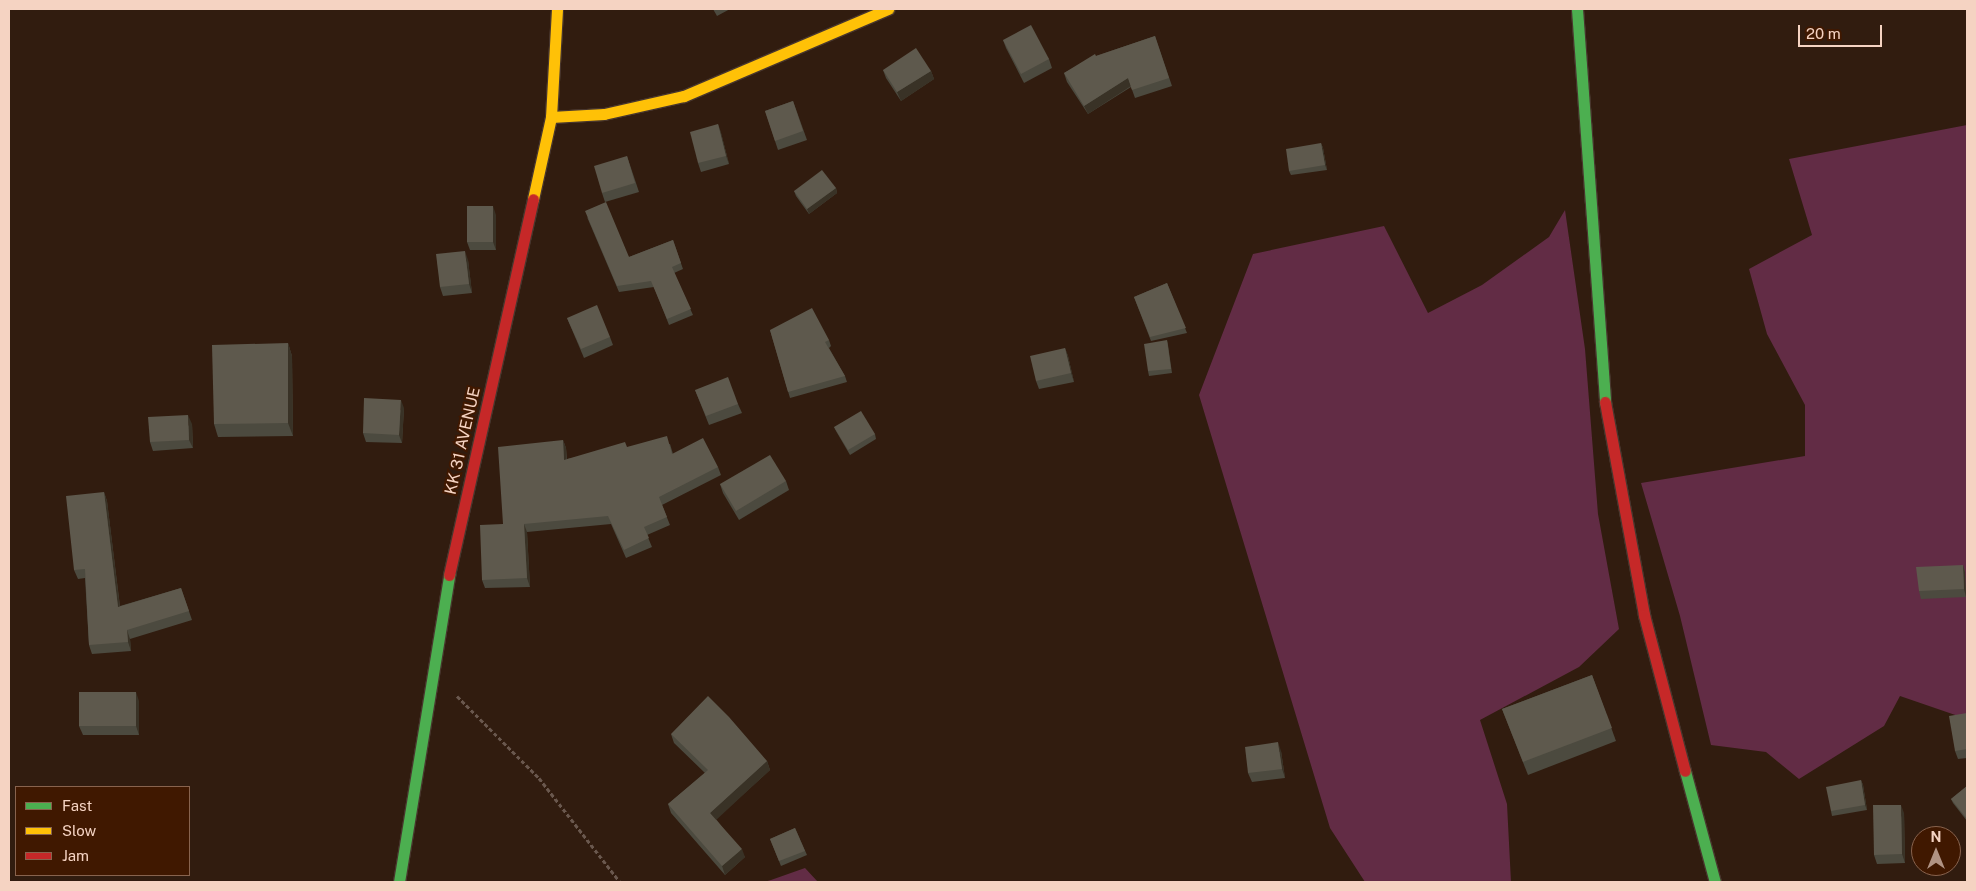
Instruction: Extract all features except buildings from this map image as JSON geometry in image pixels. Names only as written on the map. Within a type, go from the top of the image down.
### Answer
[{"type":"street","name":"KK 31 AVENUE","points":[[400,882],[420,744],[455,541],[482,436],[551,117],[557,9]]},
{"type":"street","points":[[551,117],[604,114],[684,96],[888,9]]},
{"type":"street","points":[[1577,9],[1605,406],[1644,615],[1715,882]]},
{"type":"path","points":[[433,672],[539,778],[620,882]]},
{"type":"shaded area","points":[[1967,125],[1967,713],[1964,718],[1900,696],[1884,726],[1799,779],[1766,752],[1711,745],[1680,616],[1641,483],[1805,456],[1805,405],[1767,334],[1749,269],[1812,235],[1789,159]]},
{"type":"shaded area","points":[[1565,210],[1585,349],[1598,514],[1619,629],[1579,667],[1480,720],[1507,804],[1511,882],[1365,882],[1330,828],[1199,395],[1253,254],[1384,226],[1428,313],[1482,285],[1549,237]]},
{"type":"shaded area","points":[[805,868],[818,882],[764,882],[771,880]]},
{"type":"traffic: fast","points":[[1577,9],[1605,402]]},
{"type":"traffic: fast","points":[[399,882],[449,575]]},
{"type":"traffic: fast","points":[[1685,771],[1715,882]]},
{"type":"traffic: slow","points":[[533,199],[551,117],[557,9]]},
{"type":"traffic: slow","points":[[551,117],[604,114],[684,96],[888,9]]},
{"type":"traffic: jam","points":[[449,575],[533,199]]},
{"type":"traffic: jam","points":[[1605,402],[1644,615],[1685,771]]}]
